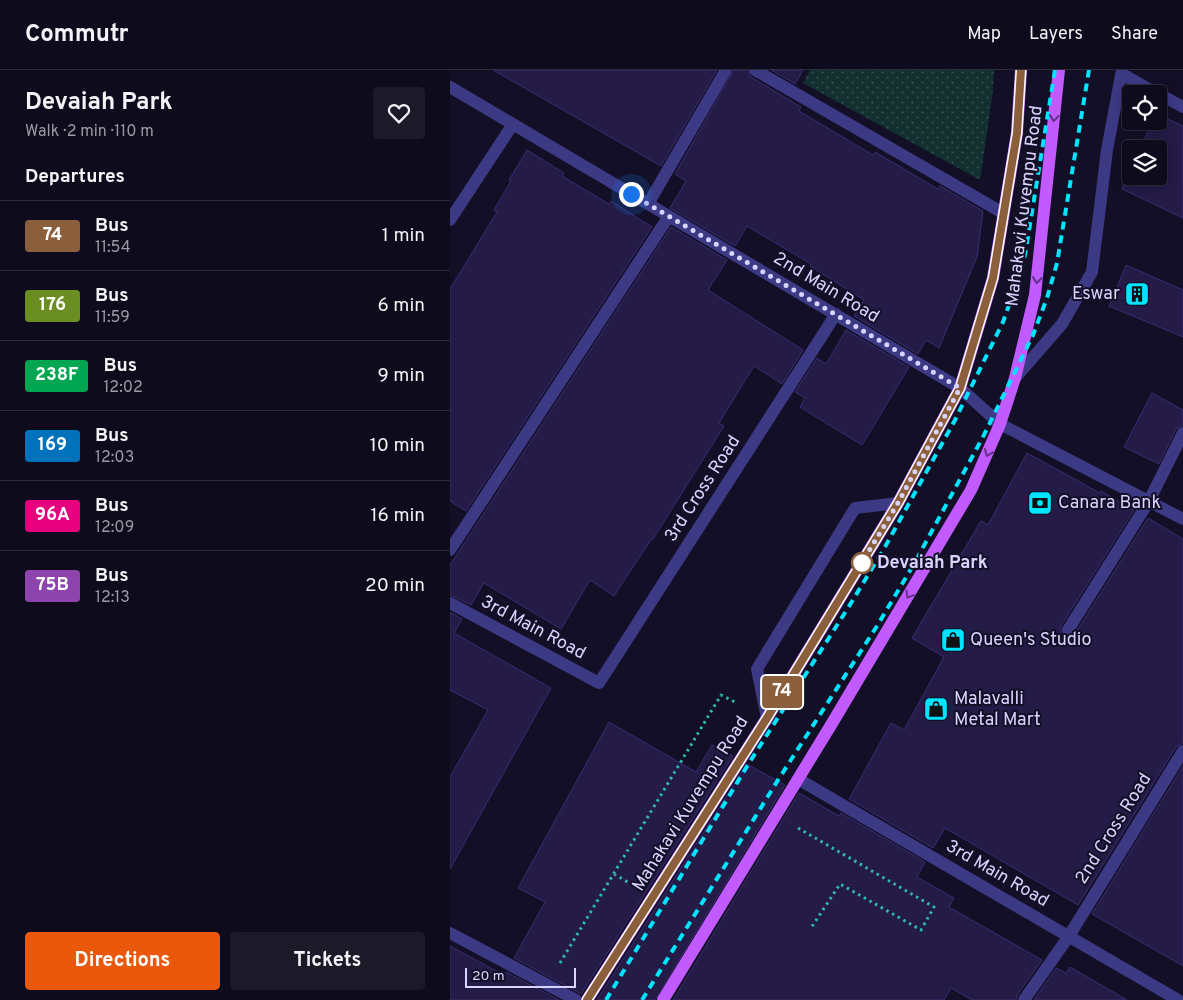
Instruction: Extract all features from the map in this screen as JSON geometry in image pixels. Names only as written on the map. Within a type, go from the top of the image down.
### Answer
[{"type":"main road","name":"Mahakavi Kuvempu Road","points":[[587,1000],[767,718],[898,503],[960,388],[993,278],[1017,133],[1021,70]]},
{"type":"main road","name":"Mahakavi Kuvempu Road","points":[[663,1000],[971,490],[1000,424],[1015,378],[1035,295],[1059,70]]},
{"type":"street","points":[[648,204],[726,70]]},
{"type":"street","points":[[755,70],[1003,213]]},
{"type":"street","points":[[1015,378],[1062,324],[1092,272],[1107,150],[1122,72],[1143,85]]},
{"type":"street","name":"2nd Main Road","points":[[450,87],[960,388],[1000,424],[1183,519]]},
{"type":"street","points":[[1167,99],[1183,107]]},
{"type":"street","points":[[450,220],[512,124]]},
{"type":"street","points":[[450,550],[670,216]]},
{"type":"street","name":"3rd Cross Road","points":[[599,683],[836,314]]},
{"type":"street","points":[[1068,630],[1148,501],[1183,433]]},
{"type":"street","points":[[767,718],[758,669],[855,508],[898,503]]},
{"type":"street","name":"3rd Main Road","points":[[450,603],[599,683]]},
{"type":"street","name":"2nd Cross Road","points":[[1024,1000],[1068,936],[1183,751]]},
{"type":"street","name":"3rd Main Road","points":[[798,779],[1178,1000]]},
{"type":"street","points":[[450,933],[576,1000]]},
{"type":"path","points":[[558,966],[721,695],[767,718]]},
{"type":"path","points":[[797,828],[934,907],[921,930],[840,884],[811,928]]},
{"type":"green space","points":[[810,70],[994,70],[993,90],[980,180],[803,83]]},
{"type":"building","points":[[493,70],[717,70],[661,166]]},
{"type":"building","points":[[734,70],[747,70],[751,77],[801,107],[799,111],[873,155],[875,152],[938,189],[940,186],[983,211],[977,257],[939,348],[926,340],[918,354],[854,316],[864,300],[810,266],[811,264],[747,226],[735,246],[670,208],[686,181],[675,174]]},
{"type":"building","points":[[771,70],[803,70],[795,84]]},
{"type":"building","points":[[1167,119],[1183,126],[1183,218],[1122,189],[1124,185],[1167,185],[1167,140],[1144,140],[1149,130],[1167,130]]},
{"type":"building","points":[[527,150],[564,173],[562,176],[609,204],[611,201],[652,227],[466,511],[450,501],[450,289],[497,212],[494,210]]},
{"type":"building","points":[[671,227],[727,260],[708,290],[803,350],[782,384],[754,366],[719,423],[724,426],[653,539],[614,596],[590,580],[561,629],[484,583],[471,605],[450,595],[450,565]]},
{"type":"building","points":[[1126,265],[1183,290],[1183,337],[1109,306]]},
{"type":"building","points":[[846,330],[909,367],[862,445],[800,407],[805,398],[795,392],[817,358],[826,364]]},
{"type":"building","points":[[1152,393],[1183,410],[1183,425],[1176,429],[1159,464],[1124,447]]},
{"type":"building","points":[[1027,453],[1134,510],[1061,626],[1061,633],[1064,637],[1071,637],[1075,634],[1148,518],[1183,539],[1183,743],[1176,747],[1078,905],[945,828],[933,848],[849,799],[891,723],[904,730],[944,657],[912,638],[981,521],[988,525]]},
{"type":"building","points":[[450,612],[462,619],[454,633],[551,688],[450,869],[450,777],[488,710],[450,690]]},
{"type":"building","points":[[609,722],[696,772],[712,745],[733,756],[581,994],[514,958],[545,902],[518,888]]},
{"type":"building","points":[[747,764],[785,785],[655,1000],[597,1000]]},
{"type":"building","points":[[1183,766],[1183,966],[1092,914]]},
{"type":"building","points":[[799,793],[839,816],[841,813],[925,862],[917,877],[954,898],[949,907],[1042,960],[1017,995],[1016,1000],[972,1000],[951,988],[944,1000],[673,1000]]},
{"type":"building","points":[[450,946],[504,975],[506,972],[559,1000],[450,1000]]},
{"type":"building","points":[[1070,967],[1127,1000],[1034,1000],[1056,968],[1066,973]]},
{"type":"railway","points":[[606,1000],[749,763],[885,547],[955,420],[1003,322],[1025,255],[1055,70]]},
{"type":"railway","points":[[642,1000],[914,564],[984,435],[1033,335],[1047,298],[1057,263],[1089,70]]},
{"type":"bus line","name":"74","points":[[587,1000],[767,718],[898,503],[960,388],[993,278],[1017,133],[1021,70]]},
{"type":"place","name":"Eswar","points":[[1137,294]]},
{"type":"place","name":"Canara Bank","points":[[1040,503]]},
{"type":"place","name":"Devaiah Park","points":[[862,563]]},
{"type":"place","name":"Queen's Studio","points":[[953,640]]},
{"type":"place","name":"Malavalli Metal Mart","points":[[936,709]]},
{"type":"route","points":[[631,194],[960,388],[898,503],[858,569],[862,563]]}]
